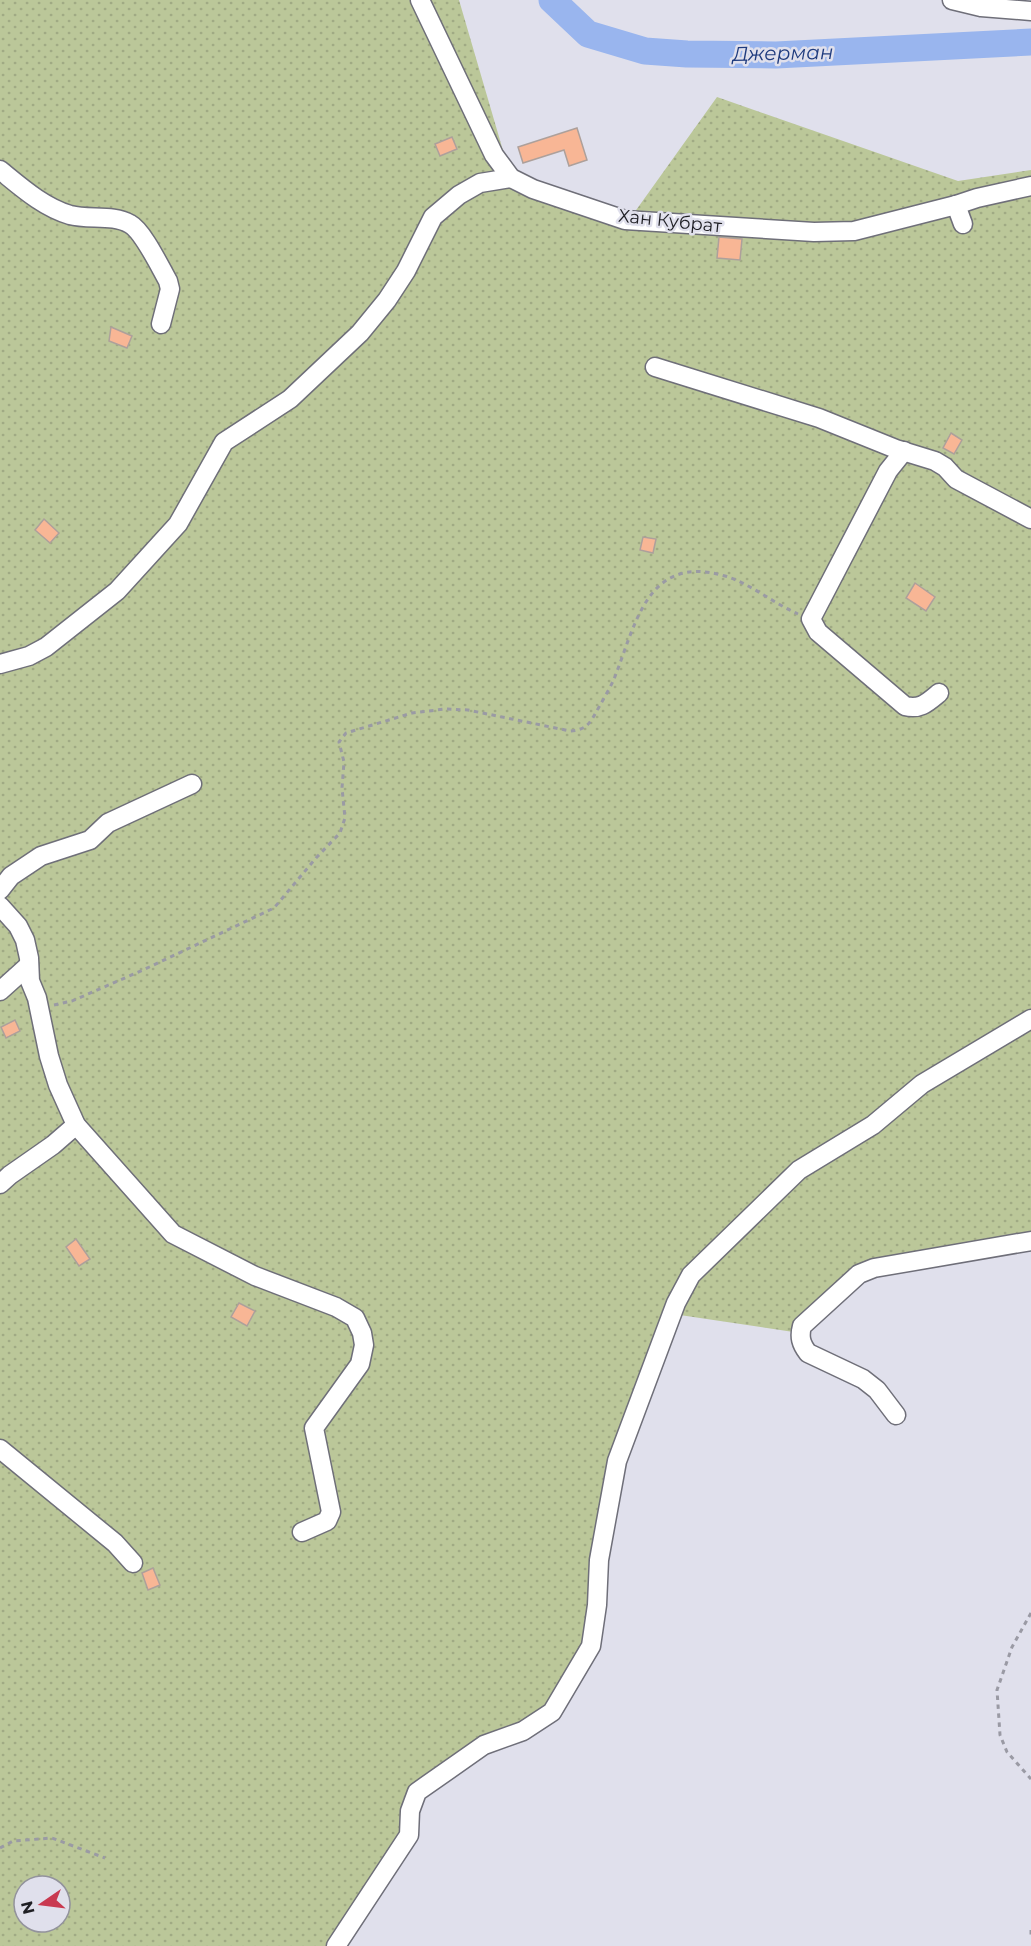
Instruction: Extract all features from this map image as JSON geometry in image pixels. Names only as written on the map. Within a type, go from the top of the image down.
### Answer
[{"type":"street","name":"Хан Кубрат","points":[[420,0],[494,154],[511,178],[533,189],[625,219],[814,232],[854,231],[1031,186]]},
{"type":"street","points":[[952,0],[981,7],[1031,11]]},
{"type":"street","points":[[0,170],[26,191],[71,215],[129,223],[139,232],[168,281],[170,289],[161,324]]},
{"type":"street","points":[[0,664],[29,656],[46,647],[117,591],[178,524],[225,442],[290,399],[360,333],[387,300],[406,271],[433,217],[459,195],[480,183],[511,178]]},
{"type":"street","points":[[956,205],[963,224]]},
{"type":"street","points":[[656,367],[819,418],[935,461],[945,467],[956,479],[1031,519]]},
{"type":"street","points":[[904,451],[888,471],[811,619],[818,632],[904,706],[913,708],[923,706],[939,693]]},
{"type":"street","points":[[0,890],[11,876],[41,856],[90,840],[108,823],[192,784]]},
{"type":"street","points":[[0,906],[18,926],[24,940],[30,981],[39,1008],[49,1056],[58,1085],[76,1125],[173,1234],[255,1276],[336,1307],[355,1318],[362,1333],[364,1345],[360,1364],[314,1428],[331,1512],[327,1521],[302,1532]]},
{"type":"street","points":[[0,991],[29,965]]},
{"type":"street","points":[[336,1946],[409,1835],[410,1811],[417,1792],[484,1745],[523,1731],[552,1712],[591,1646],[597,1605],[599,1560],[617,1461],[676,1303],[691,1275],[800,1170],[873,1125],[922,1084],[1031,1019]]},
{"type":"street","points":[[0,1184],[76,1125]]},
{"type":"street","points":[[896,1415],[877,1390],[863,1379],[808,1353],[802,1345],[800,1333],[802,1326],[859,1274],[874,1268],[1031,1241]]},
{"type":"street","points":[[0,1449],[116,1543],[133,1563]]},
{"type":"path","points":[[39,1008],[72,1001],[274,908],[340,832],[345,818],[342,788],[344,762],[339,742],[346,733],[412,713],[445,709],[468,710],[570,731],[580,730],[586,727],[593,717],[614,681],[626,644],[642,608],[657,586],[677,573],[703,572],[725,576],[811,619]]},
{"type":"path","points":[[1031,1613],[1012,1647],[997,1690],[1000,1735],[1007,1752],[1031,1779]]},
{"type":"path","points":[[0,1848],[13,1841],[52,1838],[105,1858]]},
{"type":"path","points":[[1031,1930],[1031,1936]]},
{"type":"green space","points":[[0,0],[459,0],[511,178],[629,220],[717,97],[958,181],[1031,170],[1031,1241],[874,1268],[800,1333],[673,1314],[617,1461],[591,1646],[552,1712],[417,1792],[409,1835],[336,1946],[0,1946]]},
{"type":"building","points":[[577,128],[587,160],[569,166],[564,150],[523,163],[518,147]]},
{"type":"building","points":[[452,137],[457,149],[440,156],[435,144]]},
{"type":"building","points":[[719,237],[742,239],[740,260],[717,258]]},
{"type":"building","points":[[111,327],[132,336],[127,348],[109,341]]},
{"type":"building","points":[[951,433],[962,440],[954,454],[943,448]]},
{"type":"building","points":[[44,519],[59,533],[50,543],[35,530]]},
{"type":"building","points":[[643,537],[656,539],[653,553],[640,550]]},
{"type":"building","points":[[915,583],[935,597],[926,611],[906,598]]},
{"type":"building","points":[[15,1020],[20,1031],[6,1038],[1,1027]]},
{"type":"building","points":[[76,1239],[90,1259],[79,1266],[66,1247]]},
{"type":"building","points":[[239,1303],[255,1311],[247,1326],[231,1317]]},
{"type":"building","points":[[153,1568],[160,1585],[148,1590],[142,1573]]},
{"type":"waterway","name":"Джерман","points":[[552,0],[588,34],[645,51],[776,55],[1031,42]]}]
